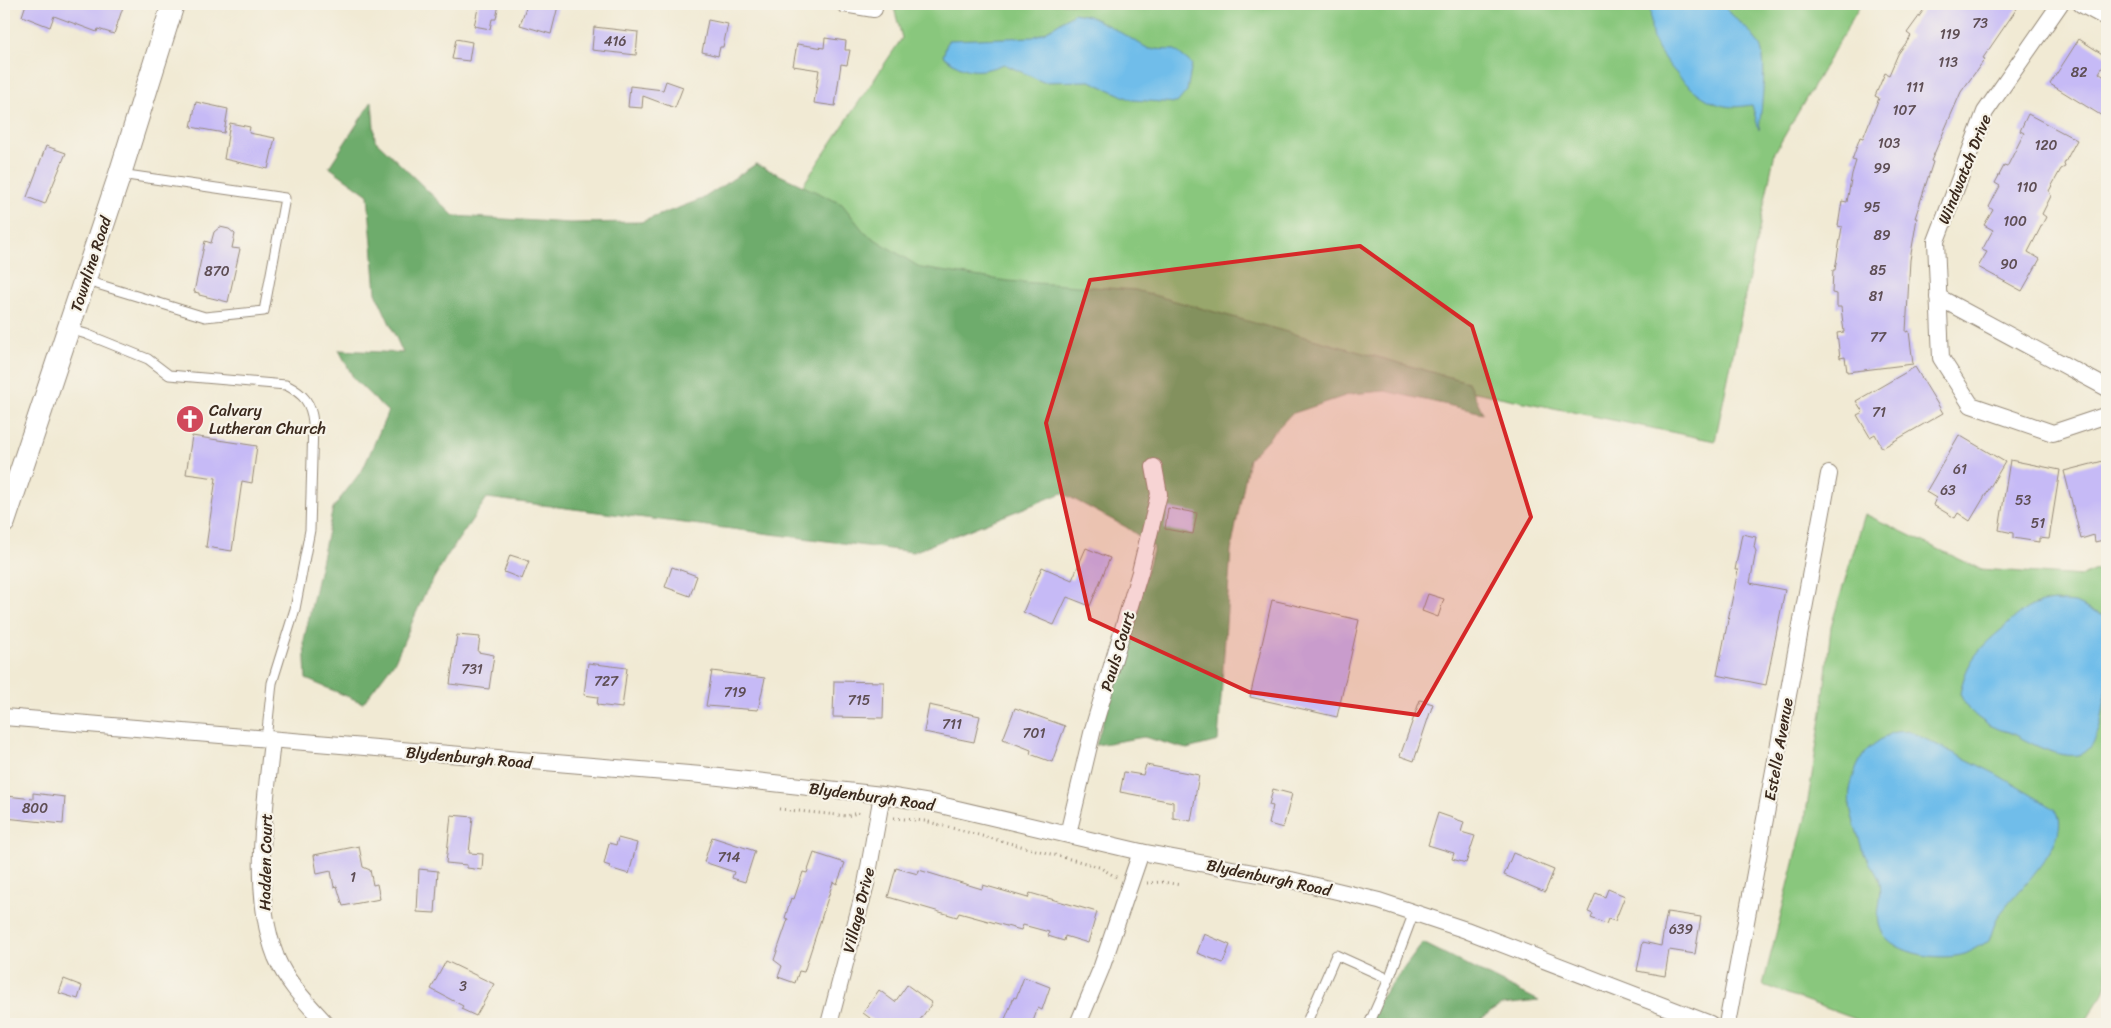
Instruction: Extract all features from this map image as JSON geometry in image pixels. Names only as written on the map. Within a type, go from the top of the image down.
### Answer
[{"type":"street","name":"Townline Road","points":[[4,522],[120,174],[173,4]]},
{"type":"street","points":[[844,4],[874,8]]},
{"type":"street","name":"Windwatch Drive","points":[[2060,4],[1986,112],[1936,241],[1941,358],[1971,405],[2054,432],[2107,415]]},
{"type":"street","points":[[2081,4],[2107,18]]},
{"type":"street","points":[[1938,296],[2107,388]]},
{"type":"street","name":"Pauls Court","points":[[1068,834],[1093,729],[1140,572],[1159,494],[1154,467]]},
{"type":"street","name":"Estelle Avenue","points":[[1727,1024],[1829,474]]},
{"type":"street","name":"Blydenburgh Road","points":[[4,717],[269,741],[701,775],[882,795],[936,804],[1141,852],[1291,880],[1379,900],[1466,930],[1710,1024]]},
{"type":"street","name":"Hadden Court","points":[[269,741],[262,866],[264,916],[277,957],[296,992],[326,1024]]},
{"type":"street","name":"Village Drive","points":[[829,1024],[866,884],[882,795]]},
{"type":"street","points":[[1078,1024],[1101,969],[1141,852]]},
{"type":"lane","points":[[84,280],[205,316],[264,311],[285,198],[120,174]]},
{"type":"lane","points":[[69,329],[148,359],[170,375],[286,385],[298,391],[307,400],[311,408],[313,422],[310,530],[295,609],[272,683],[269,741]]},
{"type":"lane","points":[[1369,1024],[1389,979],[1414,912]]},
{"type":"lane","points":[[1306,1024],[1336,955],[1389,979]]},
{"type":"path","points":[[779,809],[847,816],[857,813],[926,822],[1099,867],[1110,875],[1147,883],[1163,882],[1181,885]]},
{"type":"highlighted area","points":[[1360,246],[1472,326],[1531,517],[1418,715],[1249,692],[1090,619],[1046,423],[1090,280]]},
{"type":"green space","points":[[893,4],[1861,4],[1775,152],[1715,441],[810,256],[803,185],[902,38]]},
{"type":"green space","points":[[372,101],[375,140],[454,216],[570,223],[641,222],[702,199],[756,164],[842,204],[865,233],[921,268],[1007,281],[1135,290],[1468,382],[1483,413],[1385,391],[1351,394],[1291,414],[1249,459],[1231,550],[1218,741],[1187,749],[1144,737],[1096,745],[1154,547],[1126,527],[1062,493],[913,552],[487,498],[447,556],[424,595],[395,661],[363,703],[306,679],[304,640],[333,508],[363,469],[388,412],[354,379],[339,350],[403,353],[376,293],[368,195],[329,167]]},
{"type":"green space","points":[[1865,514],[1980,569],[2082,576],[2107,565],[2107,981],[2102,995],[2084,1024],[1869,1024],[1763,985],[1805,819],[1822,712],[1831,626]]},
{"type":"green space","points":[[1423,943],[1539,1001],[1501,1005],[1473,1024],[1361,1024]]},
{"type":"water","points":[[1650,4],[1721,4],[1752,35],[1760,46],[1764,63],[1759,130],[1752,105],[1732,107],[1715,103],[1693,89],[1673,70],[1653,39]]},
{"type":"water","points":[[1074,13],[1089,16],[1149,49],[1175,50],[1192,64],[1187,91],[1177,103],[1132,100],[1090,81],[1043,82],[1004,64],[987,69],[965,69],[943,56],[948,40],[1033,37],[1047,31]]},
{"type":"water","points":[[2055,601],[2075,603],[2107,618],[2107,670],[2103,711],[2093,744],[2084,753],[2077,755],[2059,754],[2049,751],[1988,724],[1970,710],[1960,694],[1966,672],[1982,647],[2019,614],[2038,604]]},
{"type":"water","points":[[1909,731],[1996,774],[2055,809],[2060,821],[2058,835],[2051,850],[1999,916],[1989,941],[1965,954],[1942,957],[1915,953],[1902,949],[1883,934],[1879,924],[1878,912],[1880,896],[1879,879],[1862,849],[1853,821],[1849,798],[1851,784],[1862,757],[1867,749],[1891,733]]},
{"type":"building","points":[[26,4],[124,4],[114,34],[98,29],[97,32],[54,16],[50,27],[22,16]]},
{"type":"building","points":[[479,4],[499,4],[496,19],[492,19],[490,29],[474,26]]},
{"type":"building","points":[[527,4],[558,6],[551,34],[520,25]]},
{"type":"building","points":[[1928,4],[2020,4],[1983,58],[1985,59],[1961,92],[1931,161],[1933,162],[1915,218],[1917,218],[1910,260],[1906,332],[1909,331],[1913,364],[1847,372],[1845,357],[1840,358],[1837,333],[1844,332],[1841,307],[1837,307],[1837,294],[1832,293],[1833,270],[1835,270],[1842,227],[1838,226],[1842,201],[1847,202],[1856,161],[1852,160],[1860,137],[1863,138],[1879,98],[1875,96],[1885,73],[1889,75],[1898,54],[1911,36],[1907,33]]},
{"type":"building","points":[[708,20],[728,24],[723,47],[720,47],[718,56],[702,52]]},
{"type":"building","points":[[594,27],[638,32],[636,55],[592,50]]},
{"type":"building","points":[[825,38],[846,41],[845,50],[850,50],[847,65],[841,64],[835,106],[814,103],[819,70],[793,66],[797,44],[824,48]]},
{"type":"building","points":[[456,39],[472,42],[469,61],[452,59]]},
{"type":"building","points":[[2079,39],[2107,57],[2099,73],[2107,79],[2107,119],[2050,84]]},
{"type":"building","points":[[666,81],[683,87],[675,108],[643,96],[642,108],[628,107],[630,86],[663,90]]},
{"type":"building","points":[[196,102],[228,109],[224,133],[191,127]]},
{"type":"building","points":[[2028,114],[2077,140],[2064,164],[2065,167],[2061,169],[2049,191],[2051,196],[2042,214],[2046,217],[2028,252],[2040,259],[2022,291],[1978,267],[1987,252],[1982,250],[1993,230],[1984,225],[1993,210],[1989,207],[2000,186],[1995,183],[2004,166],[2007,167],[2024,133],[2020,131]]},
{"type":"building","points":[[230,123],[250,127],[249,133],[275,138],[268,169],[224,159]]},
{"type":"building","points":[[46,146],[66,153],[45,204],[27,197]]},
{"type":"building","points":[[220,227],[229,229],[235,234],[232,248],[240,249],[228,302],[194,292],[205,241],[211,243],[214,232]]},
{"type":"building","points":[[1915,367],[1943,413],[1882,448],[1875,434],[1870,437],[1857,415],[1863,412],[1856,401]]},
{"type":"building","points":[[1959,435],[2005,462],[1970,521],[1958,513],[1955,518],[1933,505],[1936,498],[1926,492]]},
{"type":"building","points":[[192,436],[257,446],[252,483],[242,481],[232,551],[206,547],[216,478],[186,474]]},
{"type":"building","points":[[2010,460],[2060,470],[2049,539],[2039,538],[2039,542],[2013,538],[2013,533],[1999,530]]},
{"type":"building","points":[[2107,460],[2107,539],[2095,542],[2094,535],[2081,539],[2064,471]]},
{"type":"building","points":[[1168,508],[1197,513],[1193,534],[1165,529]]},
{"type":"building","points":[[1742,534],[1756,537],[1754,547],[1756,551],[1750,583],[1785,590],[1766,685],[1717,675],[1738,570],[1735,570]]},
{"type":"building","points":[[1086,548],[1110,558],[1090,606],[1067,597],[1054,625],[1023,612],[1042,567],[1072,580]]},
{"type":"building","points":[[510,555],[529,561],[522,579],[504,572]]},
{"type":"building","points":[[672,567],[697,576],[690,596],[665,587]]},
{"type":"building","points":[[1428,594],[1444,599],[1438,617],[1422,611]]},
{"type":"building","points":[[1272,600],[1359,620],[1337,717],[1250,697]]},
{"type":"building","points":[[457,635],[480,637],[478,652],[494,655],[489,689],[450,684]]},
{"type":"building","points":[[588,663],[627,668],[622,708],[597,705],[598,697],[584,695]]},
{"type":"building","points":[[712,671],[765,678],[758,710],[706,706]]},
{"type":"building","points":[[834,681],[884,682],[883,718],[833,717]]},
{"type":"building","points":[[1420,700],[1433,704],[1414,761],[1400,756]]},
{"type":"building","points":[[929,705],[980,716],[974,742],[924,732]]},
{"type":"building","points":[[1015,708],[1065,726],[1052,762],[1030,754],[1031,750],[1003,739]]},
{"type":"building","points":[[1146,765],[1199,775],[1191,821],[1173,818],[1173,802],[1120,792],[1124,772],[1143,775]]},
{"type":"building","points":[[1273,789],[1292,794],[1283,828],[1269,824],[1273,806],[1269,805]]},
{"type":"building","points":[[33,793],[65,797],[63,824],[5,818],[7,796],[33,799]]},
{"type":"building","points":[[1438,813],[1464,822],[1461,832],[1475,836],[1466,863],[1452,859],[1454,853],[1428,845]]},
{"type":"building","points":[[451,815],[473,817],[469,853],[483,854],[482,870],[467,868],[467,865],[446,863]]},
{"type":"building","points":[[712,837],[755,851],[745,882],[732,878],[734,872],[704,862]]},
{"type":"building","points":[[618,838],[637,843],[629,874],[609,868],[610,866],[604,864],[609,843],[616,845]]},
{"type":"building","points":[[359,846],[363,867],[370,870],[373,885],[377,884],[380,899],[343,906],[337,886],[334,887],[331,871],[317,874],[314,855]]},
{"type":"building","points":[[814,853],[845,863],[837,884],[833,882],[804,972],[799,971],[795,983],[778,977],[782,966],[774,960],[788,919],[785,918],[791,898],[794,899],[803,872],[807,873]]},
{"type":"building","points":[[1513,853],[1554,870],[1545,892],[1504,875]]},
{"type":"building","points":[[896,868],[918,874],[919,870],[982,889],[983,885],[1028,898],[1030,893],[1097,912],[1088,943],[1065,936],[1064,941],[1048,936],[1049,932],[1023,925],[1021,930],[959,913],[957,917],[888,897]]},
{"type":"building","points":[[419,869],[438,871],[435,913],[417,912]]},
{"type":"building","points":[[1608,889],[1625,896],[1615,921],[1608,919],[1606,924],[1591,918],[1593,914],[1588,912],[1596,893],[1605,897]]},
{"type":"building","points":[[1667,912],[1701,917],[1695,954],[1669,950],[1665,976],[1637,971],[1643,942],[1661,946]]},
{"type":"building","points":[[1204,934],[1230,945],[1223,963],[1197,953]]},
{"type":"building","points":[[446,961],[494,984],[476,1016],[461,1009],[463,1006],[431,989]]},
{"type":"building","points":[[1024,977],[1050,987],[1042,1010],[1038,1008],[1032,1024],[1003,1024],[1014,997],[1016,998]]},
{"type":"building","points":[[64,979],[82,986],[78,999],[59,993]]},
{"type":"building","points":[[907,985],[932,1003],[917,1024],[878,1024],[863,1013],[879,990],[895,1002]]},
{"type":"place","name":"Calvary Lutheran Church","points":[[190,419]]}]
